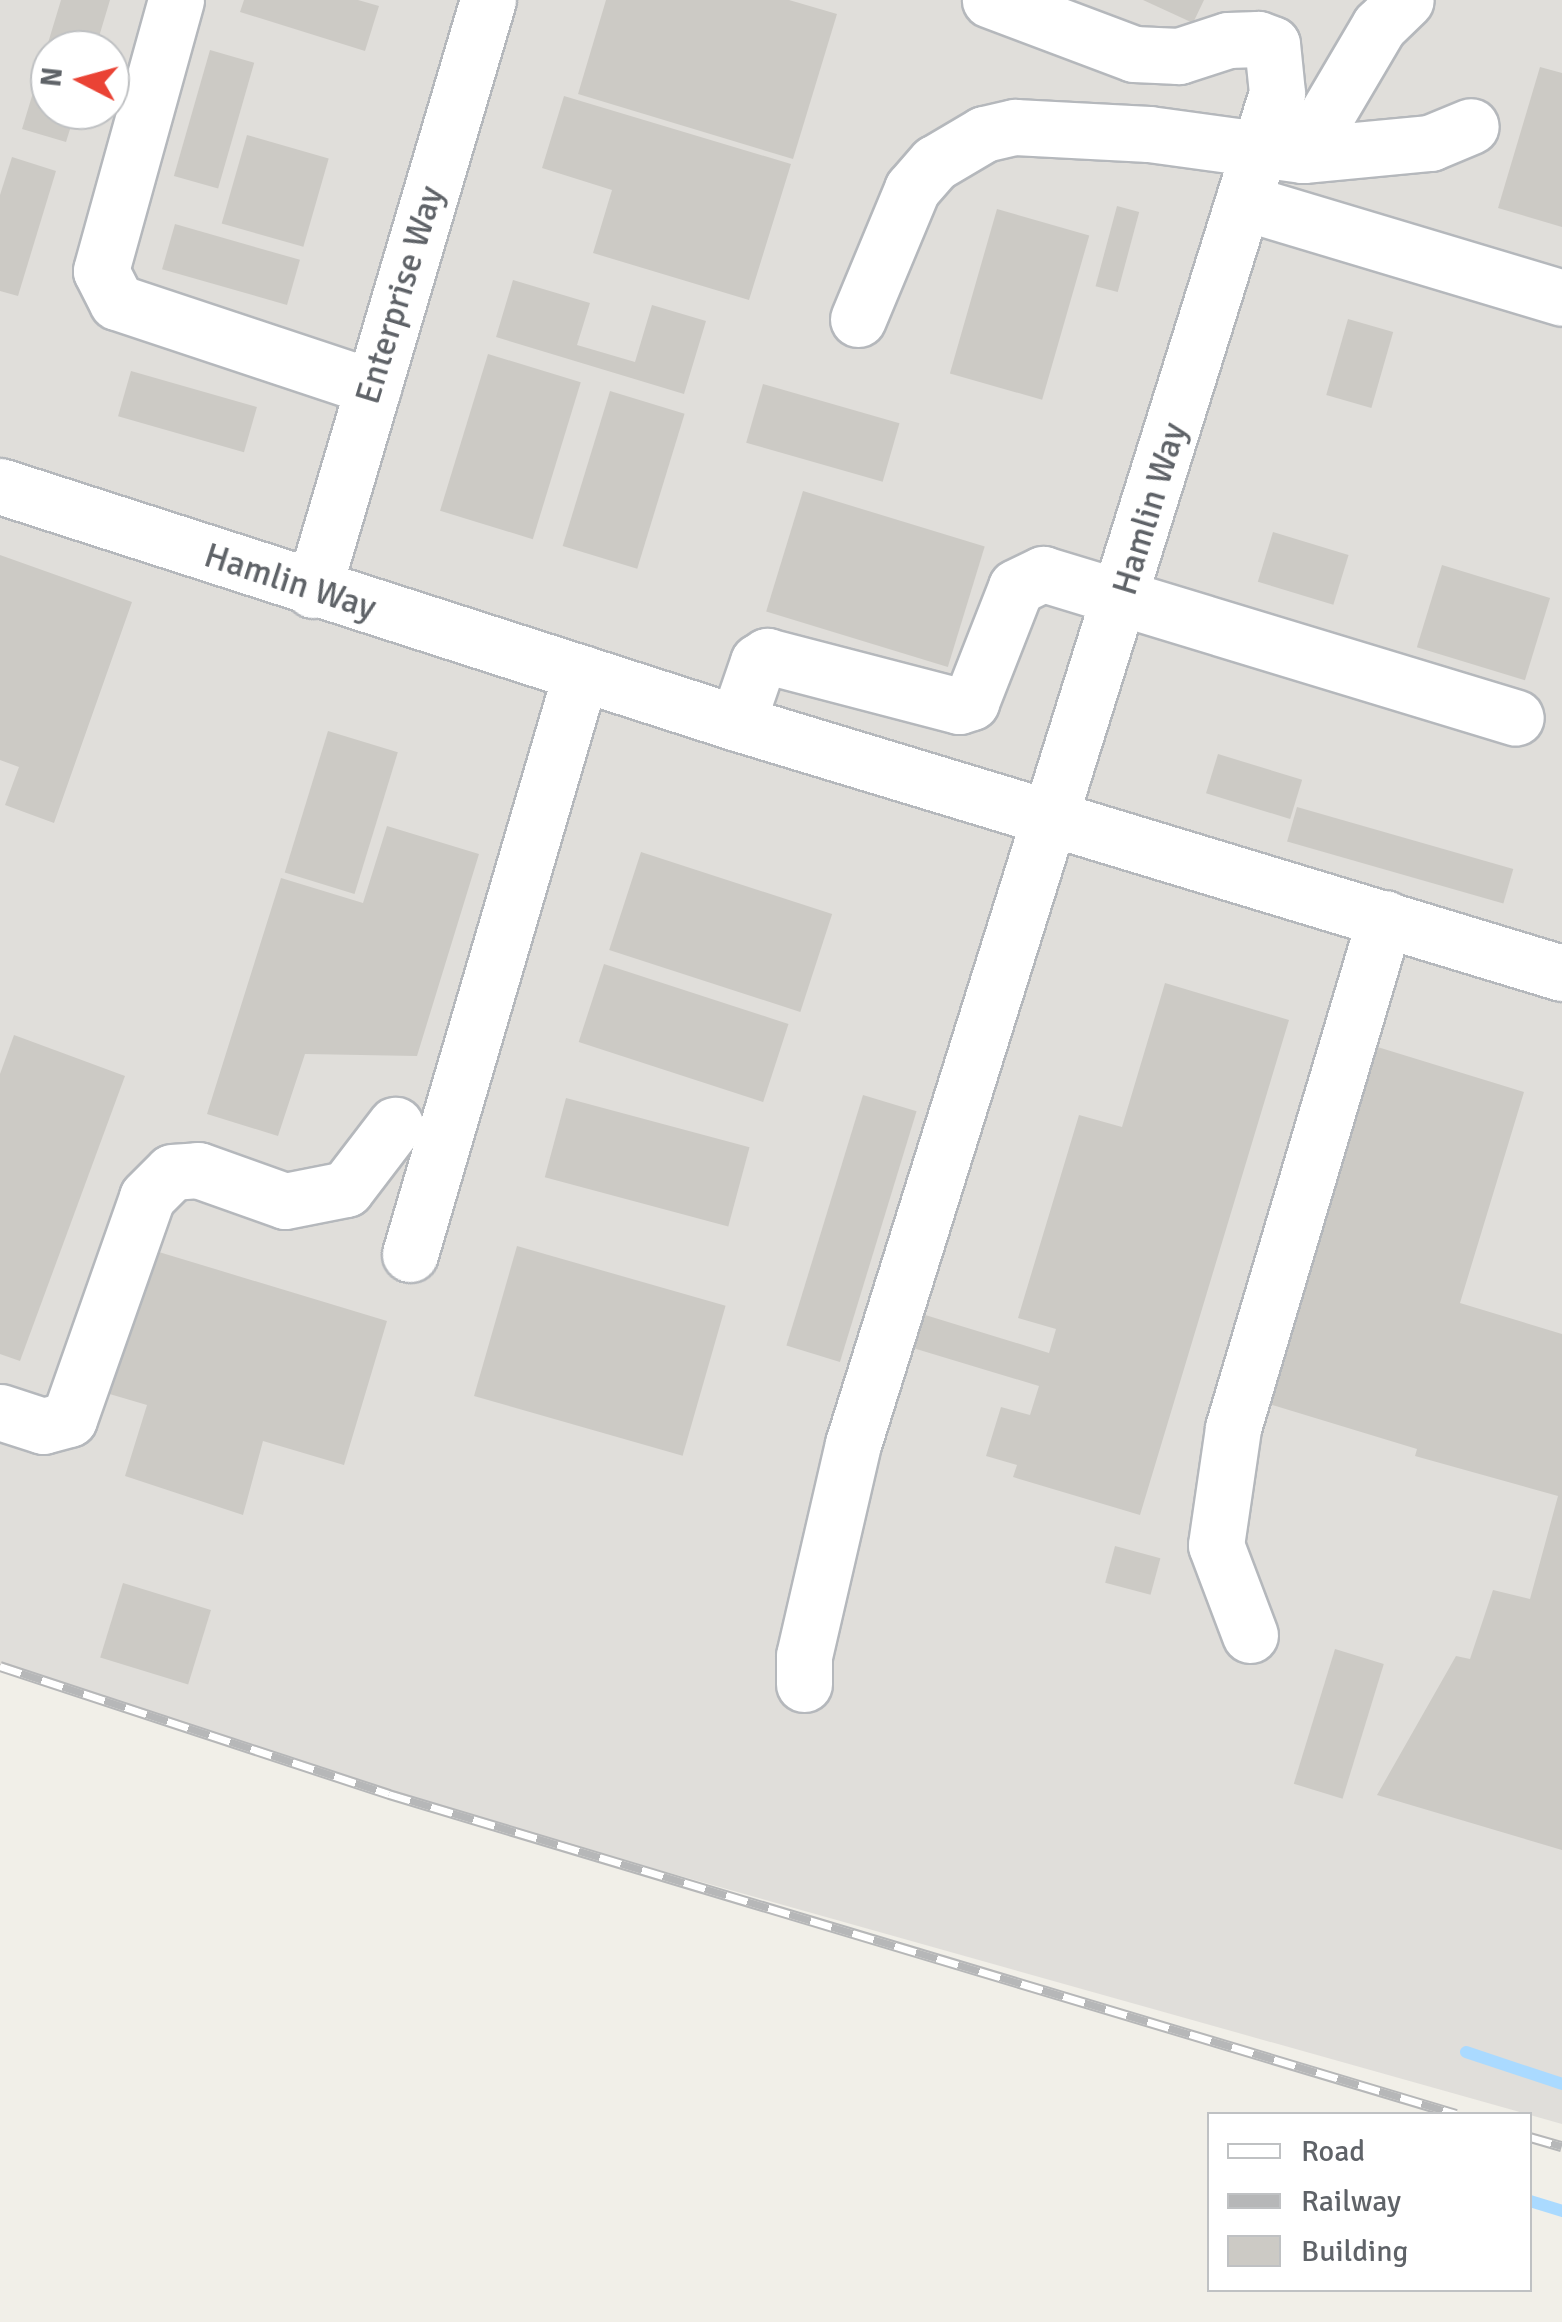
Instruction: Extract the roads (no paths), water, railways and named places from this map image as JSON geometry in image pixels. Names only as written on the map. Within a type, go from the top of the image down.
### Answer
[{"type":"street","points":[[176,0],[101,271],[117,302],[373,387]]},
{"type":"street","name":"Enterprise Way","points":[[313,590],[488,0]]},
{"type":"street","name":"Hamlin Way","points":[[990,0],[1134,54],[1179,56],[1228,40],[1258,38],[1272,44],[1276,94],[1268,170],[1123,597],[1055,816]]},
{"type":"street","points":[[1268,170],[1379,26],[1406,0]]},
{"type":"street","points":[[1268,170],[1430,143],[1471,126]]},
{"type":"street","points":[[858,318],[912,189],[935,162],[984,134],[1016,127],[1149,134],[1268,170],[1376,238],[1562,298]]},
{"type":"street","name":"Hamlin Way","points":[[0,486],[313,590],[737,723],[1055,816],[1562,973]]},
{"type":"street","points":[[737,723],[758,662],[767,656],[959,706],[976,696],[1004,609],[1030,576],[1060,576],[1516,718]]},
{"type":"street","points":[[0,1412],[43,1426],[69,1420],[147,1197],[172,1172],[198,1170],[285,1201],[346,1189],[394,1126],[581,673]]},
{"type":"street","points":[[804,1684],[804,1656],[854,1444],[1055,816]]},
{"type":"street","points":[[1250,1635],[1216,1546],[1232,1428],[1384,918]]},
{"type":"street","points":[[394,1126],[410,1254]]},
{"type":"waterway","points":[[1466,2052],[1562,2084]]},
{"type":"waterway","points":[[1532,2202],[1562,2211]]},
{"type":"railway","points":[[0,1666],[389,1794],[1449,2112]]},
{"type":"railway","points":[[1532,2138],[1562,2146]]}]
